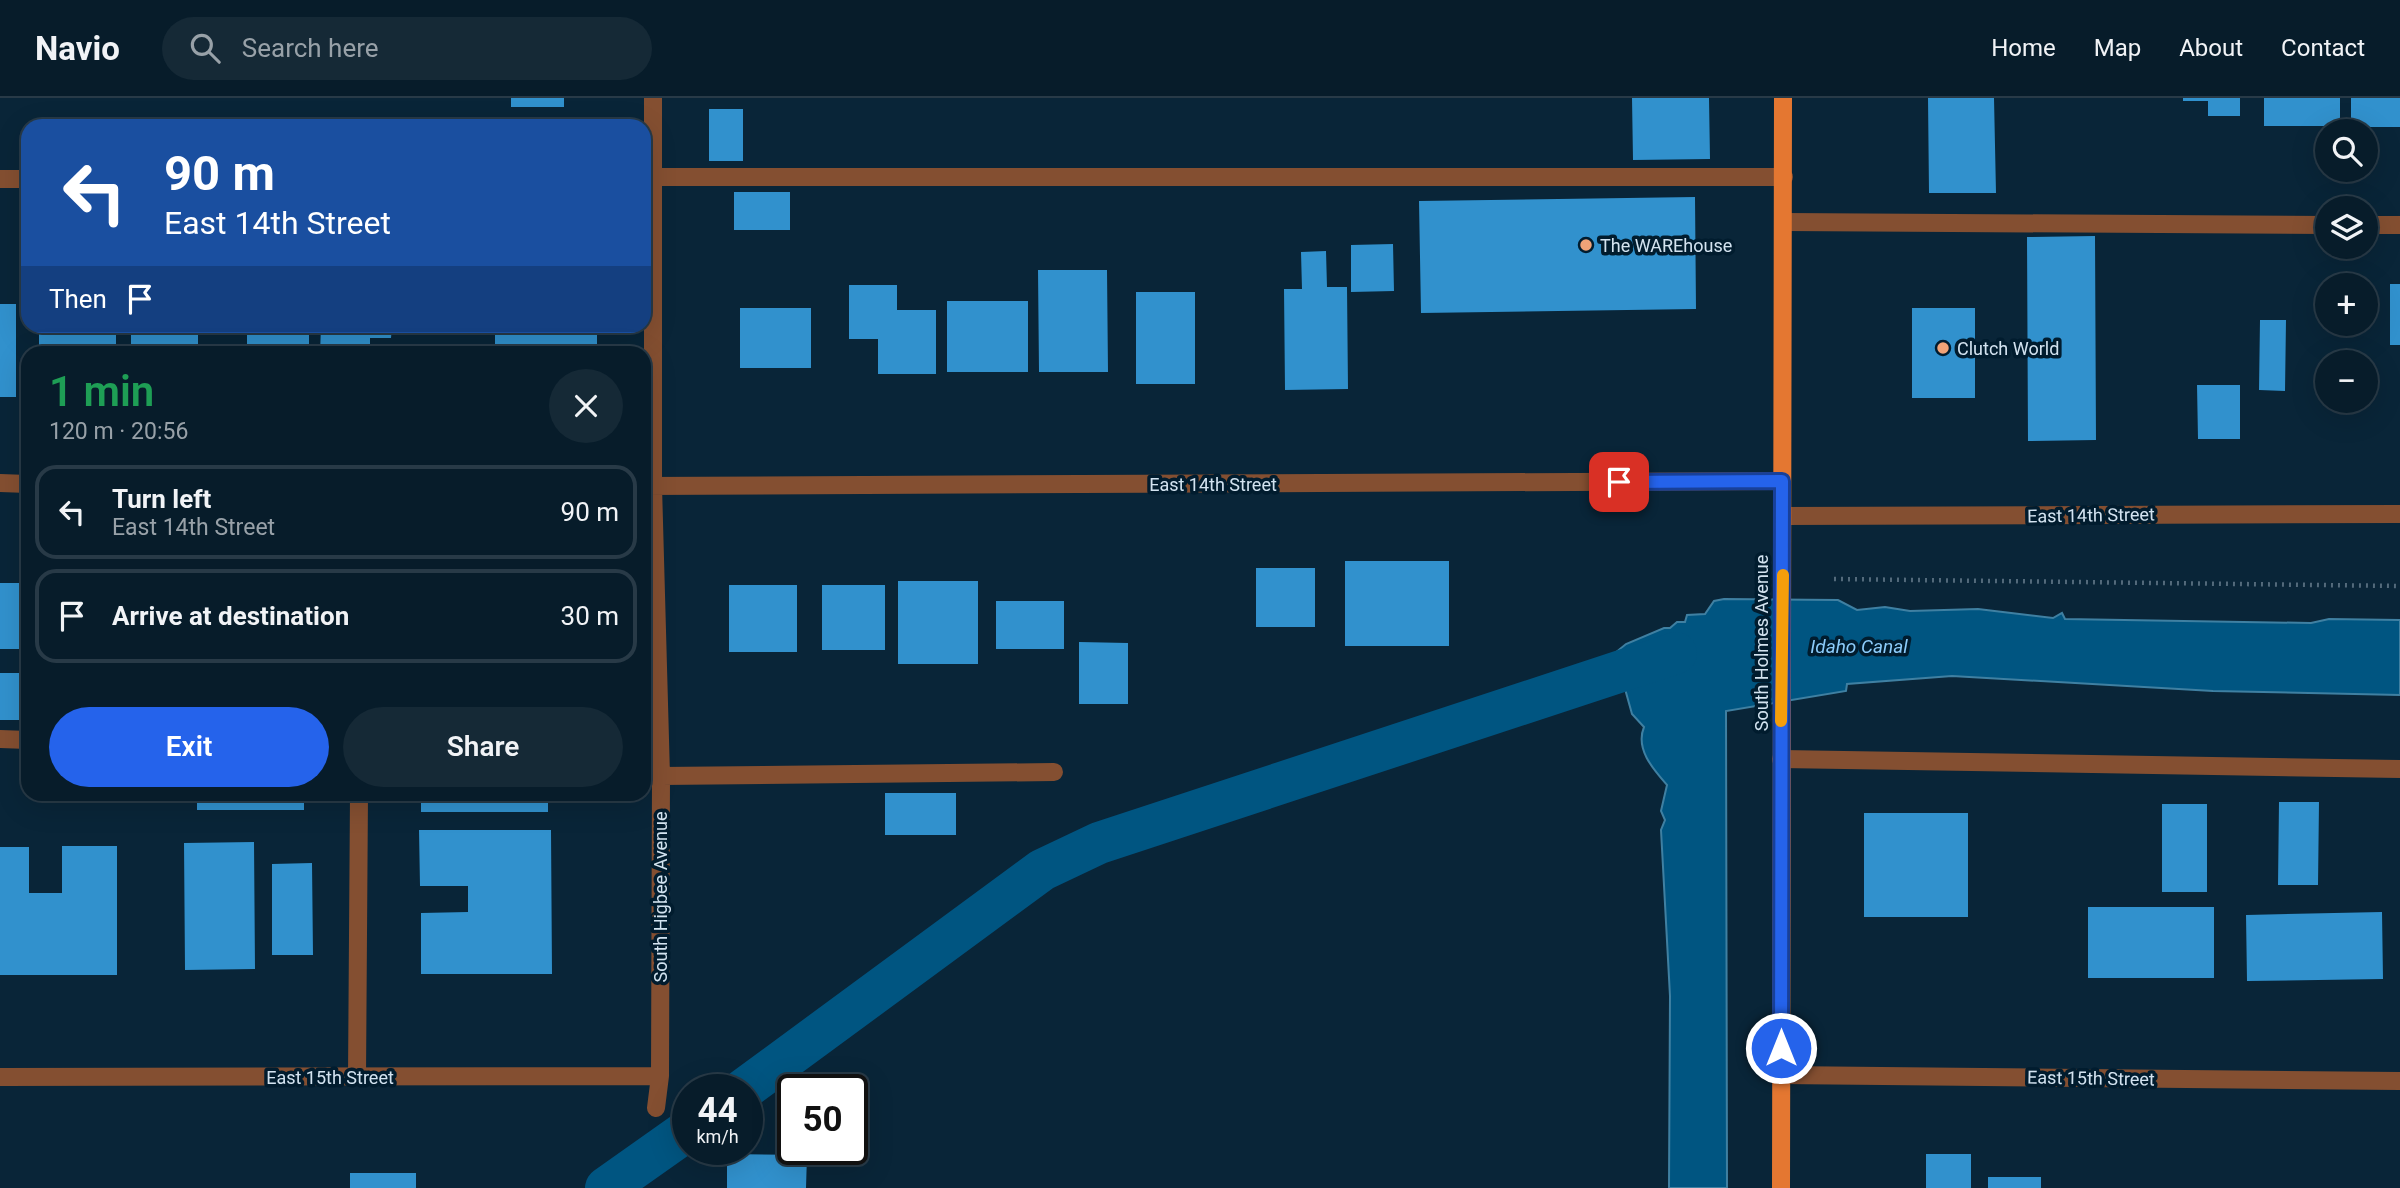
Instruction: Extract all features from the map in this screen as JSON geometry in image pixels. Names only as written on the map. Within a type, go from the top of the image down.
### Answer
[{"type":"main road","name":"South Holmes Avenue","points":[[1781,1188],[1783,98]]},
{"type":"street","name":"South Higbee Avenue","points":[[651,130],[653,98]]},
{"type":"street","points":[[651,177],[1784,177]]},
{"type":"street","points":[[0,179],[21,179]]},
{"type":"street","points":[[1784,222],[2315,225]]},
{"type":"street","points":[[2378,225],[2400,225]]},
{"type":"street","name":"East 14th Street","points":[[651,486],[1782,481]]},
{"type":"street","points":[[0,484],[21,484]]},
{"type":"street","name":"East 14th Street","points":[[1782,516],[2400,514]]},
{"type":"street","name":"South Higbee Avenue","points":[[651,553],[661,776],[660,1076],[656,1108]]},
{"type":"street","points":[[0,739],[21,740]]},
{"type":"street","points":[[1781,759],[2400,769]]},
{"type":"street","points":[[661,776],[1054,772]]},
{"type":"street","points":[[358,1077],[359,801]]},
{"type":"street","name":"East 15th Street","points":[[1781,1075],[2400,1081]]},
{"type":"street","name":"East 15th Street","points":[[0,1077],[660,1076]]},
{"type":"path","points":[[1834,579],[2400,586]]},
{"type":"water","name":"Idaho Canal","points":[[1838,600],[1857,610],[1885,607],[1910,611],[1978,609],[2053,618],[2062,613],[2065,619],[2311,623],[2329,619],[2400,620],[2400,695],[2213,691],[1952,676],[1847,684],[1846,691],[1726,711],[1727,1188],[1669,1188],[1670,996],[1661,830],[1665,820],[1661,811],[1667,785],[1644,751],[1644,727],[1632,714],[1615,653],[1626,644],[1670,628],[1677,622],[1685,622],[1687,615],[1705,614],[1714,601]]},
{"type":"building","points":[[511,98],[564,98],[564,107],[511,107]]},
{"type":"building","points":[[1632,98],[1709,98],[1710,159],[1633,160]]},
{"type":"building","points":[[1928,98],[1994,98],[1996,193],[1929,193]]},
{"type":"building","points":[[2183,98],[2240,98],[2240,116],[2208,116],[2208,101],[2183,101]]},
{"type":"building","points":[[2264,98],[2340,98],[2340,119],[2315,119],[2315,126],[2264,126]]},
{"type":"building","points":[[2351,98],[2400,98],[2400,127],[2378,127],[2378,119],[2351,119]]},
{"type":"building","points":[[709,109],[743,109],[743,161],[709,161]]},
{"type":"building","points":[[734,192],[790,192],[790,230],[734,230]]},
{"type":"building","points":[[1695,197],[1696,309],[1421,313],[1419,201]]},
{"type":"building","points":[[2095,236],[2096,440],[2028,441],[2027,237]]},
{"type":"building","points":[[1393,244],[1394,291],[1351,292],[1351,245]]},
{"type":"building","points":[[1326,251],[1327,287],[1347,287],[1348,389],[1285,390],[1284,289],[1302,289],[1301,252]]},
{"type":"building","points":[[1038,270],[1107,270],[1108,372],[1039,372]]},
{"type":"building","points":[[2390,284],[2400,284],[2400,345],[2390,345]]},
{"type":"building","points":[[849,285],[897,285],[897,310],[936,310],[936,374],[878,374],[878,339],[849,339]]},
{"type":"building","points":[[1136,292],[1195,292],[1195,384],[1136,384]]},
{"type":"building","points":[[947,301],[1028,301],[1028,372],[947,372]]},
{"type":"building","points":[[0,304],[16,304],[16,397],[0,397]]},
{"type":"building","points":[[740,308],[811,308],[811,368],[740,368]]},
{"type":"building","points":[[1912,308],[1975,308],[1975,398],[1912,398]]},
{"type":"building","points":[[2260,320],[2286,320],[2285,391],[2259,390]]},
{"type":"building","points":[[39,333],[116,333],[116,346],[39,346]]},
{"type":"building","points":[[131,333],[198,333],[198,346],[131,346]]},
{"type":"building","points":[[247,333],[309,333],[309,346],[247,346]]},
{"type":"building","points":[[321,333],[391,333],[391,338],[370,338],[370,346],[320,346]]},
{"type":"building","points":[[495,333],[597,333],[597,346],[495,346]]},
{"type":"building","points":[[2197,385],[2240,385],[2240,439],[2198,439]]},
{"type":"building","points":[[1345,561],[1449,561],[1449,646],[1345,646]]},
{"type":"building","points":[[1256,568],[1315,568],[1315,627],[1256,627]]},
{"type":"building","points":[[898,581],[978,581],[978,664],[898,664]]},
{"type":"building","points":[[0,583],[21,583],[21,649],[0,649]]},
{"type":"building","points":[[729,585],[797,585],[797,652],[729,652]]},
{"type":"building","points":[[822,585],[885,585],[885,650],[822,650]]},
{"type":"building","points":[[996,601],[1064,601],[1064,649],[996,649]]},
{"type":"building","points":[[1079,642],[1128,643],[1128,704],[1079,704]]},
{"type":"building","points":[[0,673],[21,673],[21,720],[0,720]]},
{"type":"building","points":[[885,793],[956,793],[956,835],[885,835]]},
{"type":"building","points":[[197,801],[304,801],[304,810],[197,810]]},
{"type":"building","points":[[421,801],[548,801],[548,812],[421,812]]},
{"type":"building","points":[[2279,802],[2319,802],[2318,885],[2278,885]]},
{"type":"building","points":[[2162,804],[2207,804],[2207,892],[2162,892]]},
{"type":"building","points":[[1864,813],[1968,813],[1968,917],[1864,917]]},
{"type":"building","points":[[419,830],[551,830],[552,974],[421,974],[421,913],[468,912],[468,886],[420,886]]},
{"type":"building","points":[[254,842],[255,969],[185,970],[184,843]]},
{"type":"building","points":[[62,846],[117,846],[117,975],[0,975],[0,847],[29,847],[29,893],[62,893]]},
{"type":"building","points":[[312,863],[313,955],[272,955],[272,864]]},
{"type":"building","points":[[2088,907],[2214,907],[2214,978],[2088,978]]},
{"type":"building","points":[[2382,912],[2383,979],[2247,981],[2246,915]]},
{"type":"building","points":[[763,1154],[777,1155],[777,1165],[807,1165],[806,1188],[727,1188],[727,1165],[763,1165]]},
{"type":"building","points":[[1926,1154],[1971,1154],[1971,1188],[1926,1188]]},
{"type":"building","points":[[350,1173],[416,1173],[416,1188],[350,1188]]},
{"type":"building","points":[[1988,1177],[2041,1177],[2041,1188],[1988,1188]]},
{"type":"waterway","points":[[763,1075],[1042,870],[1099,843],[1676,653]]},
{"type":"waterway","points":[[606,1188],[672,1141]]},
{"type":"slow traffic","points":[[1781,721],[1783,575]]},
{"type":"place","name":"The WAREhouse","points":[[1586,245]]},
{"type":"place","name":"Clutch World","points":[[1943,348]]},
{"type":"route","points":[[1619,482],[1782,481],[1781,1048]]}]
